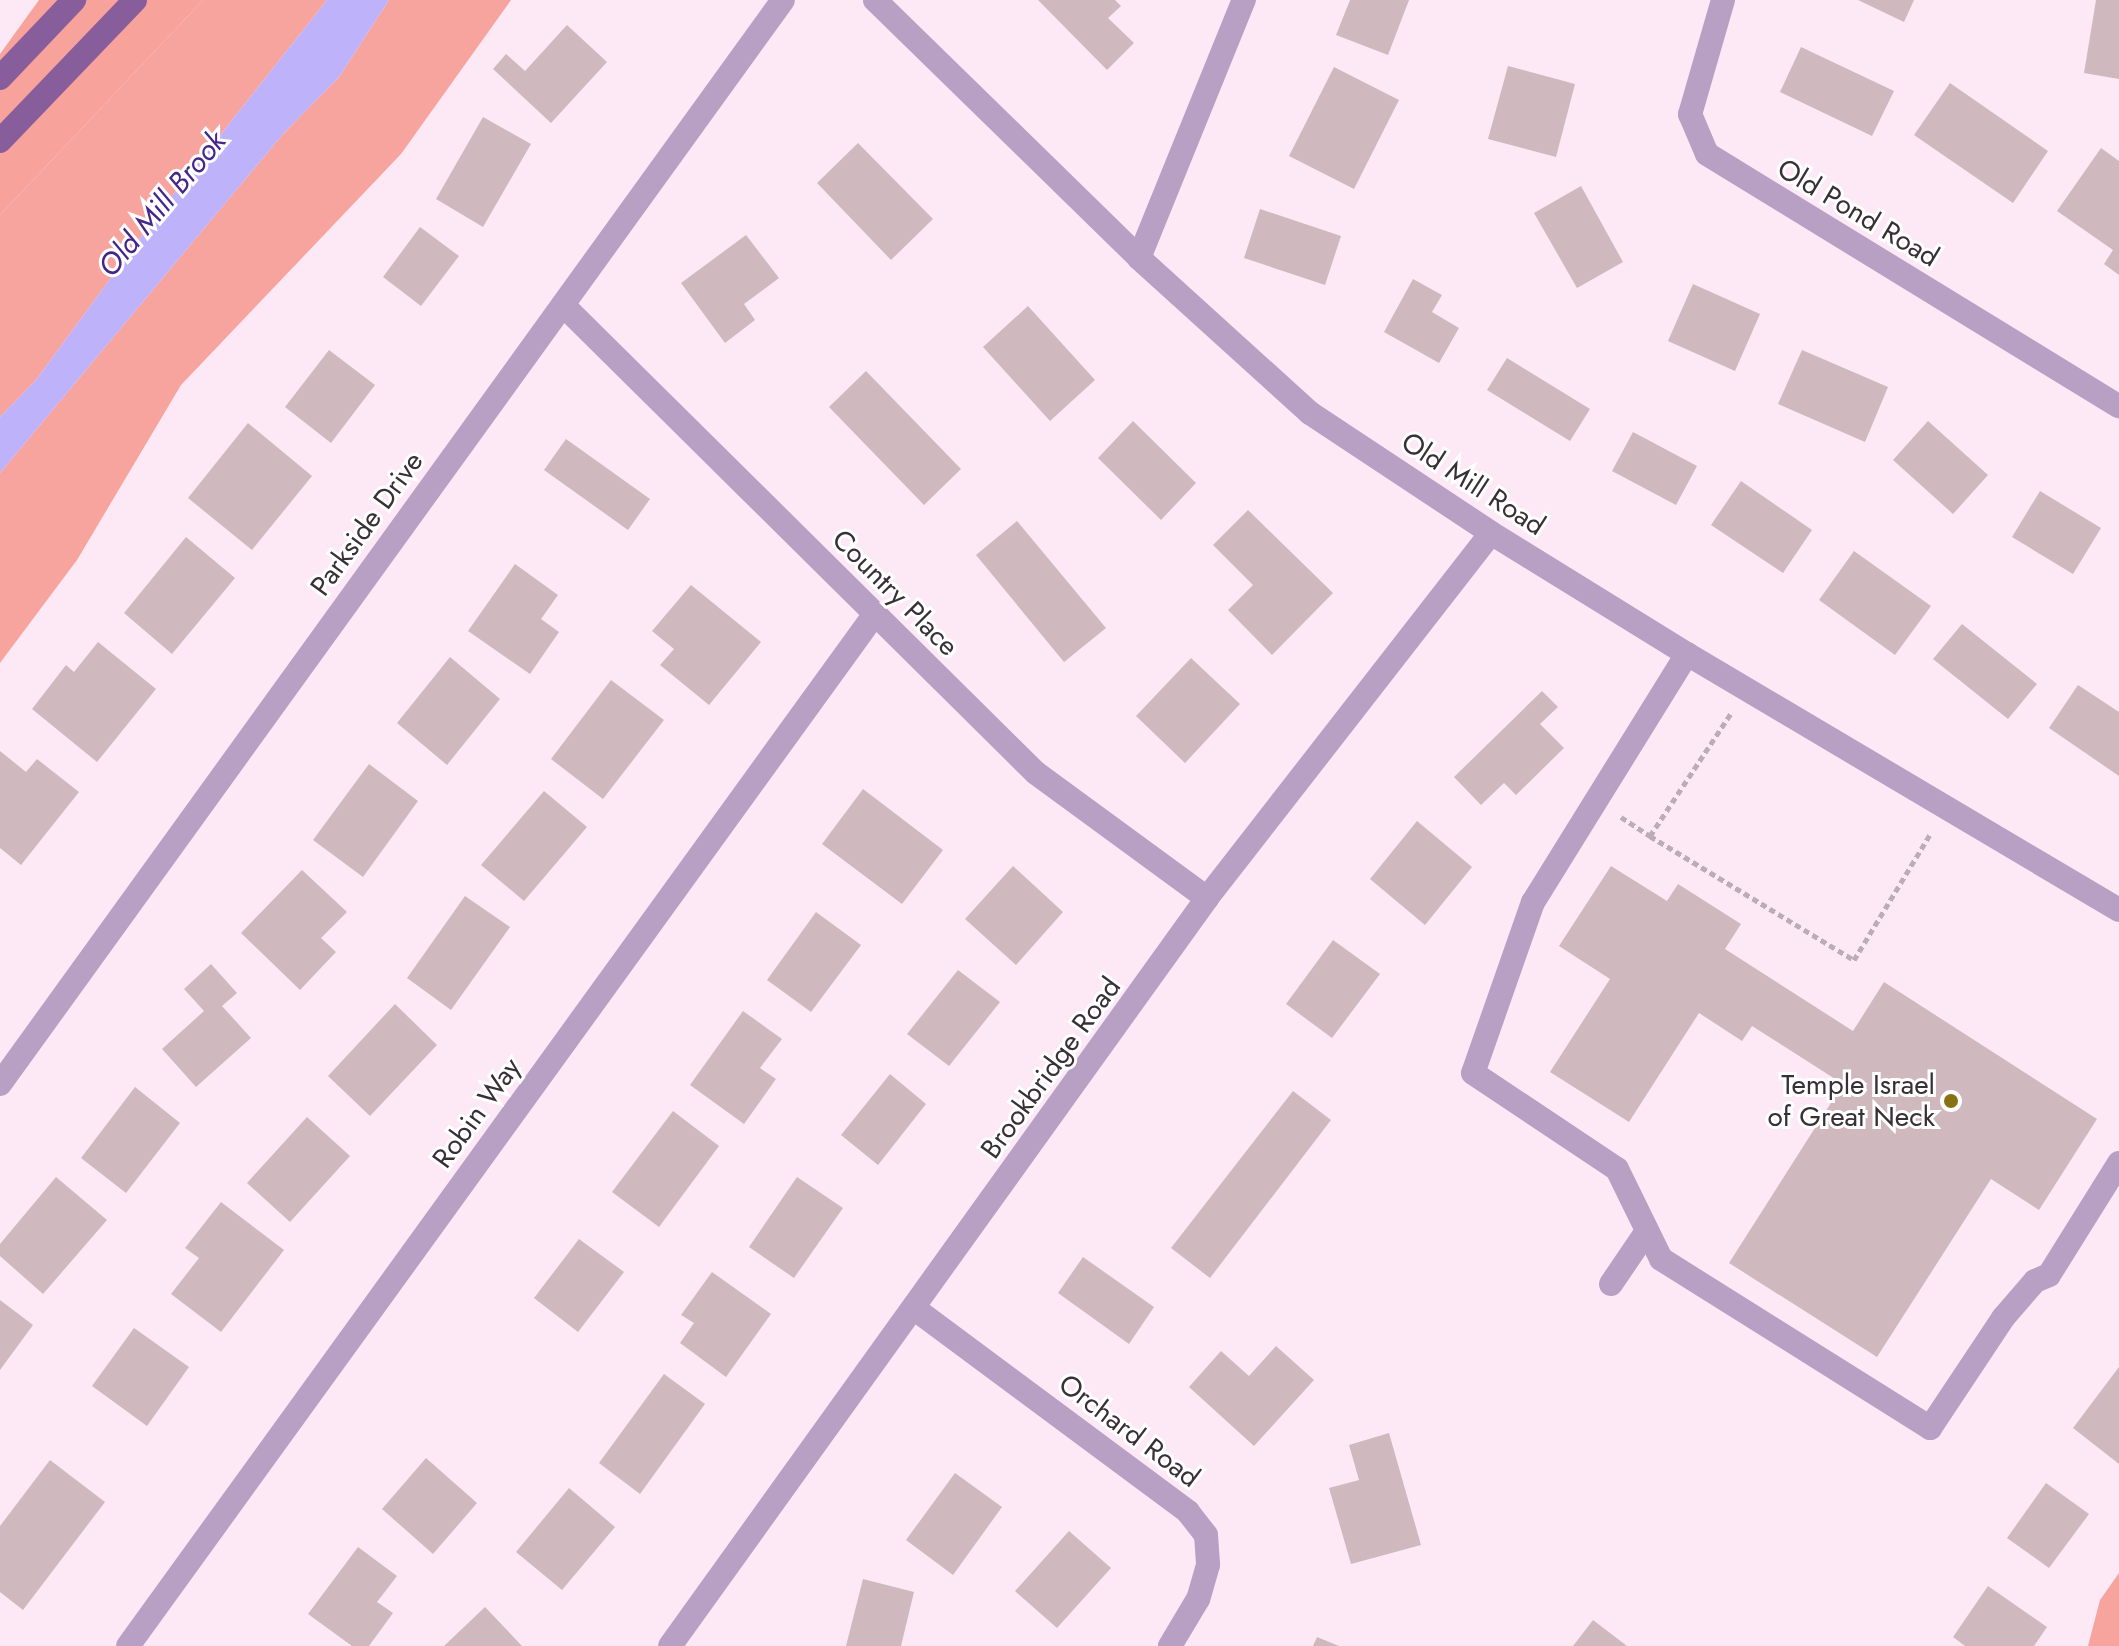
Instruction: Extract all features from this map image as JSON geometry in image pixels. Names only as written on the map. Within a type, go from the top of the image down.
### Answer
[{"type":"main road","points":[[0,78],[74,0]]},
{"type":"main road","points":[[0,141],[135,0]]},
{"type":"street","name":"Parkside Drive","points":[[0,1084],[783,0]]},
{"type":"street","name":"Old Mill Road","points":[[875,0],[1139,258],[1310,413],[1491,533],[1687,654],[2119,910]]},
{"type":"street","points":[[1139,258],[1244,0]]},
{"type":"street","name":"Old Pond Road","points":[[1723,0],[1690,114],[1707,154],[2119,406]]},
{"type":"street","name":"Country Place","points":[[563,305],[1036,773],[1207,898]]},
{"type":"street","name":"Brookbridge Road","points":[[670,1646],[915,1309],[1207,898],[1491,533]]},
{"type":"street","name":"Robin Way","points":[[128,1646],[874,615]]},
{"type":"street","points":[[1687,654],[1533,902],[1473,1073],[1617,1169],[1661,1259],[1930,1428],[2003,1318],[2035,1281],[2049,1275],[2119,1163]]},
{"type":"street","points":[[1611,1284],[1647,1231]]},
{"type":"street","name":"Orchard Road","points":[[915,1309],[1188,1512],[1206,1535],[1208,1565],[1198,1599],[1170,1646]]},
{"type":"path","points":[[1650,836],[1731,713]]},
{"type":"path","points":[[1612,810],[1854,960],[1947,808]]},
{"type":"shaded area","points":[[39,0],[203,0],[0,215],[0,54]]},
{"type":"shaded area","points":[[203,0],[327,0],[157,215],[36,380],[0,417],[0,215]]},
{"type":"shaded area","points":[[327,0],[389,0],[339,77],[283,134],[0,473],[0,417],[36,380],[157,215]]},
{"type":"shaded area","points":[[389,0],[511,0],[401,154],[181,385],[77,560],[0,663],[0,473],[283,134],[339,77]]},
{"type":"shaded area","points":[[2119,1573],[2119,1646],[2088,1646],[2100,1600]]},
{"type":"building","points":[[1038,0],[1115,0],[1121,6],[1108,18],[1134,43],[1107,70]]},
{"type":"building","points":[[1350,0],[1409,0],[1388,55],[1336,35]]},
{"type":"building","points":[[1858,0],[1914,0],[1904,22]]},
{"type":"building","points":[[2096,0],[2119,0],[2119,79],[2084,73]]},
{"type":"building","points":[[567,25],[607,62],[551,123],[493,69],[506,54],[525,71]]},
{"type":"building","points":[[1801,47],[1894,91],[1872,136],[1780,92]]},
{"type":"building","points":[[1508,66],[1575,84],[1556,157],[1488,139]]},
{"type":"building","points":[[1334,67],[1399,100],[1354,189],[1289,156]]},
{"type":"building","points":[[1950,83],[2048,151],[2013,203],[1914,135]]},
{"type":"building","points":[[483,117],[531,144],[483,227],[436,199]]},
{"type":"building","points":[[858,143],[933,219],[891,260],[817,183]]},
{"type":"building","points":[[2101,148],[2119,161],[2119,275],[2104,264],[2113,250],[2057,211]]},
{"type":"building","points":[[1581,186],[1623,262],[1577,288],[1534,213]]},
{"type":"building","points":[[1260,209],[1341,236],[1325,285],[1244,258]]},
{"type":"building","points":[[420,227],[459,256],[421,306],[383,277]]},
{"type":"building","points":[[746,235],[779,278],[744,304],[755,320],[725,343],[681,283]]},
{"type":"building","points":[[1413,279],[1442,295],[1432,312],[1459,328],[1439,363],[1384,332]]},
{"type":"building","points":[[1693,284],[1760,314],[1735,371],[1668,341]]},
{"type":"building","points":[[1028,306],[1095,380],[1050,421],[983,347]]},
{"type":"building","points":[[329,350],[375,385],[331,443],[285,407]]},
{"type":"building","points":[[1802,350],[1888,387],[1865,442],[1778,404]]},
{"type":"building","points":[[1507,358],[1590,409],[1570,441],[1487,390]]},
{"type":"building","points":[[866,371],[961,469],[924,505],[829,407]]},
{"type":"building","points":[[1133,421],[1196,483],[1161,520],[1098,458]]},
{"type":"building","points":[[1928,421],[1988,475],[1953,514],[1893,460]]},
{"type":"building","points":[[248,423],[312,476],[252,550],[188,498]]},
{"type":"building","points":[[1633,432],[1697,466],[1676,505],[1612,471]]},
{"type":"building","points":[[566,439],[650,499],[628,530],[544,470]]},
{"type":"building","points":[[1741,481],[1812,530],[1783,573],[1711,525]]},
{"type":"building","points":[[2040,491],[2101,528],[2073,574],[2012,537]]},
{"type":"building","points":[[1248,510],[1333,593],[1272,655],[1228,610],[1253,585],[1213,545]]},
{"type":"building","points":[[1017,521],[1106,628],[1064,662],[976,555]]},
{"type":"building","points":[[186,537],[235,578],[172,654],[124,613]]},
{"type":"building","points":[[1854,551],[1931,606],[1895,655],[1819,600]]},
{"type":"building","points":[[515,564],[558,595],[541,619],[559,632],[530,674],[468,631]]},
{"type":"building","points":[[691,585],[761,642],[709,705],[660,665],[674,649],[652,631]]},
{"type":"building","points":[[1962,624],[2037,684],[2008,719],[1933,659]]},
{"type":"building","points":[[98,642],[156,689],[97,762],[32,709],[66,665],[74,672]]},
{"type":"building","points":[[450,657],[500,699],[447,765],[397,723]]},
{"type":"building","points":[[1191,658],[1240,704],[1185,763],[1136,716]]},
{"type":"building","points":[[611,680],[664,720],[603,799],[551,759]]},
{"type":"building","points":[[2078,685],[2119,712],[2119,776],[2049,728]]},
{"type":"building","points":[[1542,691],[1558,707],[1540,724],[1564,748],[1516,795],[1504,783],[1481,805],[1454,777]]},
{"type":"building","points":[[0,751],[26,772],[37,759],[79,792],[21,865],[0,848]]},
{"type":"building","points":[[369,764],[418,801],[363,877],[313,840]]},
{"type":"building","points":[[863,789],[943,850],[902,904],[822,844]]},
{"type":"building","points":[[544,791],[587,827],[524,901],[481,865]]},
{"type":"building","points":[[1417,821],[1472,867],[1425,925],[1370,879]]},
{"type":"building","points":[[1013,866],[1063,912],[1016,965],[965,919]]},
{"type":"building","name":"Temple Israel of Great Neck","points":[[1611,866],[1667,901],[1678,884],[1741,924],[1725,949],[1853,1031],[1884,982],[2097,1119],[2039,1210],[1991,1179],[1877,1357],[1729,1263],[1843,1084],[1752,1026],[1742,1041],[1699,1013],[1629,1122],[1550,1072],[1610,979],[1559,946]]},
{"type":"building","points":[[302,870],[347,912],[321,938],[336,952],[300,990],[241,933]]},
{"type":"building","points":[[465,896],[510,927],[451,1010],[407,978]]},
{"type":"building","points":[[816,912],[861,945],[811,1012],[767,980]]},
{"type":"building","points":[[1333,940],[1380,974],[1332,1038],[1286,1004]]},
{"type":"building","points":[[211,964],[237,993],[222,1006],[251,1038],[196,1087],[162,1049],[204,1011],[184,989]]},
{"type":"building","points":[[958,970],[1000,1002],[949,1066],[907,1034]]},
{"type":"building","points":[[395,1004],[437,1045],[370,1116],[328,1076]]},
{"type":"building","points":[[743,1011],[782,1039],[760,1068],[776,1079],[744,1124],[690,1085]]},
{"type":"building","points":[[890,1074],[926,1104],[878,1165],[841,1135]]},
{"type":"building","points":[[135,1087],[180,1123],[126,1193],[81,1158]]},
{"type":"building","points":[[1293,1091],[1331,1120],[1210,1278],[1171,1248]]},
{"type":"building","points":[[673,1111],[719,1146],[659,1227],[612,1192]]},
{"type":"building","points":[[307,1117],[350,1156],[290,1222],[247,1183]]},
{"type":"building","points":[[56,1177],[107,1220],[43,1294],[0,1256],[0,1244]]},
{"type":"building","points":[[797,1177],[843,1208],[794,1278],[749,1247]]},
{"type":"building","points":[[221,1202],[284,1250],[221,1332],[171,1294],[199,1258],[185,1248]]},
{"type":"building","points":[[579,1239],[624,1272],[578,1332],[534,1298]]},
{"type":"building","points":[[1083,1257],[1154,1307],[1129,1344],[1058,1293]]},
{"type":"building","points":[[712,1272],[771,1314],[726,1377],[680,1343],[694,1323],[681,1315]]},
{"type":"building","points":[[0,1300],[33,1325],[0,1370]]},
{"type":"building","points":[[134,1328],[189,1367],[147,1426],[92,1386]]},
{"type":"building","points":[[1276,1346],[1314,1380],[1254,1446],[1189,1387],[1221,1351],[1249,1376]]},
{"type":"building","points":[[2119,1367],[2119,1464],[2073,1428]]},
{"type":"building","points":[[664,1374],[705,1404],[640,1494],[599,1463]]},
{"type":"building","points":[[1389,1433],[1421,1545],[1351,1564],[1329,1488],[1359,1480],[1349,1445]]},
{"type":"building","points":[[426,1458],[477,1503],[433,1554],[382,1509]]},
{"type":"building","points":[[50,1460],[105,1502],[23,1610],[0,1592],[0,1526]]},
{"type":"building","points":[[955,1473],[1002,1507],[953,1575],[906,1540]]},
{"type":"building","points":[[2046,1483],[2089,1514],[2049,1568],[2007,1538]]},
{"type":"building","points":[[569,1488],[615,1527],[562,1590],[516,1552]]},
{"type":"building","points":[[1069,1531],[1111,1568],[1057,1628],[1015,1591]]},
{"type":"building","points":[[358,1547],[397,1576],[377,1602],[393,1613],[369,1646],[352,1646],[308,1614]]},
{"type":"building","points":[[863,1579],[914,1592],[901,1646],[846,1646]]},
{"type":"building","points":[[1988,1586],[2047,1627],[2034,1646],[1965,1646],[1953,1637]]},
{"type":"building","points":[[485,1607],[522,1646],[444,1646]]},
{"type":"building","points":[[1593,1620],[1627,1646],[1573,1646]]},
{"type":"building","points":[[1317,1637],[1339,1646],[1313,1646]]},
{"type":"place","name":"Temple Israel of Great Neck","points":[[1951,1101]]},
{"type":"water label","name":"Old Mill Brook","points":[[162,204]]}]
